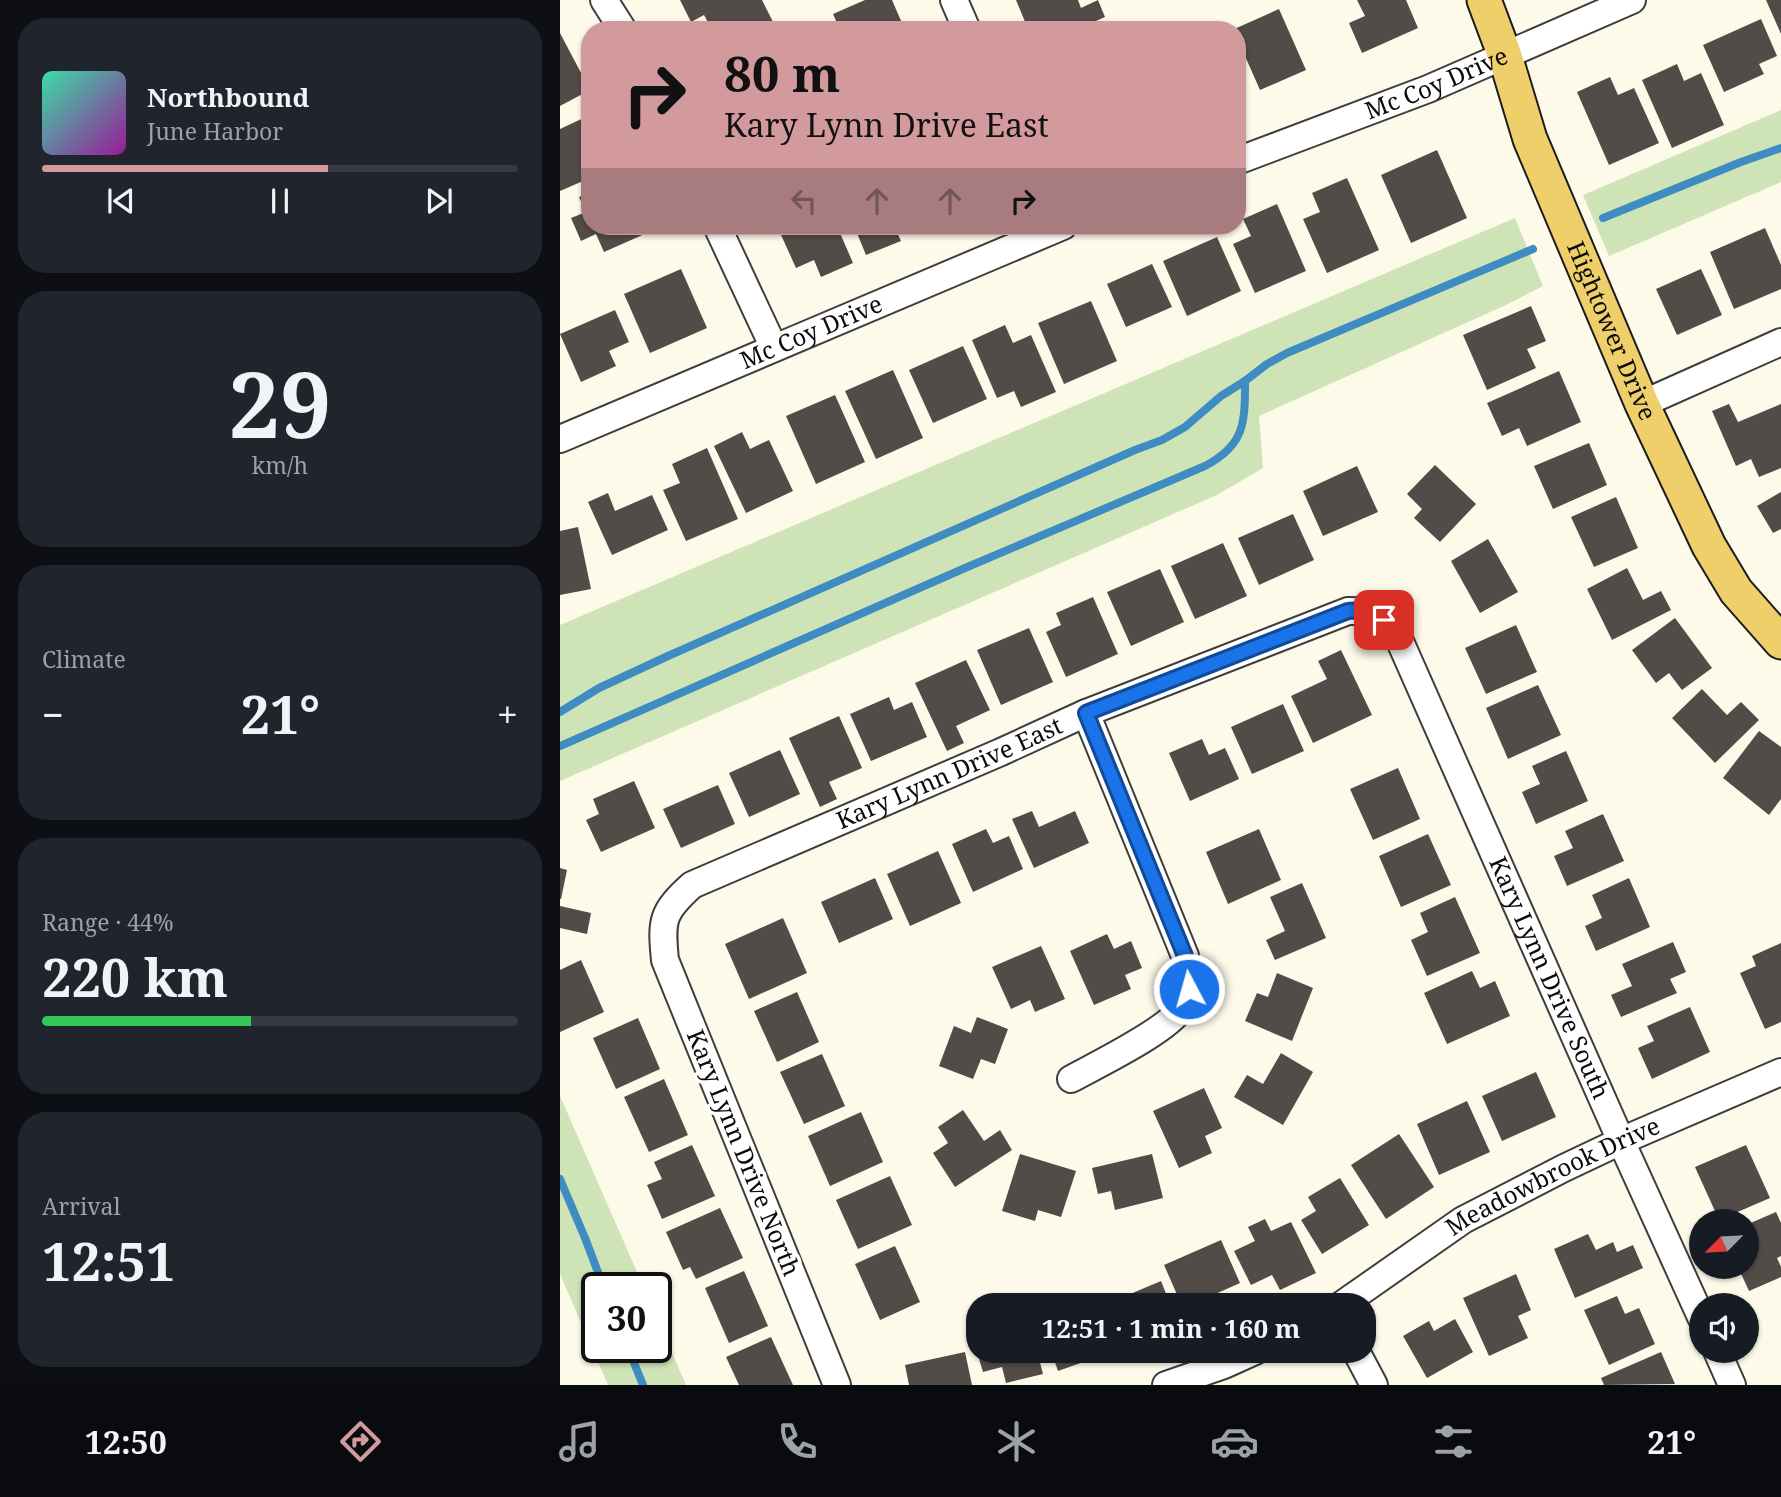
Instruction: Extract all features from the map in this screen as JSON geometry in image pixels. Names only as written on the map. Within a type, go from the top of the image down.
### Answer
[{"type":"main road","name":"Hightower Drive","points":[[1485,0],[1530,139],[1642,404],[1709,546],[1736,591],[1781,642]]},
{"type":"street","points":[[604,0],[618,21]]},
{"type":"street","points":[[954,0],[963,21]]},
{"type":"street","name":"Mc Coy Drive","points":[[1246,157],[1428,89],[1632,0]]},
{"type":"street","points":[[721,235],[774,348]]},
{"type":"street","name":"Mc Coy Drive","points":[[560,439],[1039,235]]},
{"type":"street","points":[[1642,404],[1781,342]]},
{"type":"street","name":"Kary Lynn Drive East","points":[[664,918],[673,902],[692,885],[1086,713],[1348,611],[1363,610],[1384,620],[1399,639]]},
{"type":"street","name":"Kary Lynn Drive South","points":[[1399,639],[1690,1293]]},
{"type":"street","points":[[1071,1079],[1158,1030],[1178,1014],[1189,989],[1185,956],[1086,713]]},
{"type":"street","name":"Kary Lynn Drive North","points":[[664,918],[665,960],[837,1385]]},
{"type":"street","name":"Meadowbrook Drive","points":[[1359,1293],[1463,1220],[1621,1141],[1781,1072]]},
{"type":"street","points":[[1166,1385],[1228,1363]]},
{"type":"street","points":[[1362,1363],[1374,1385]]},
{"type":"street","points":[[1722,1363],[1732,1385]]},
{"type":"green space","points":[[1781,110],[1781,182],[1609,256],[1583,195]]},
{"type":"green space","points":[[1515,218],[1543,286],[1259,416],[1263,468],[1217,495],[560,781],[560,625]]},
{"type":"green space","points":[[560,1096],[637,1272],[581,1272],[581,1323],[560,1274]]},
{"type":"green space","points":[[672,1353],[686,1385],[608,1385],[598,1363],[672,1363]]},
{"type":"building","points":[[680,0],[762,0],[772,21],[707,21],[704,15],[690,21]]},
{"type":"building","points":[[865,0],[892,0],[901,21],[836,21],[833,14]]},
{"type":"building","points":[[1016,0],[1078,0],[1081,8],[1098,0],[1105,17],[1096,21],[1025,21]]},
{"type":"building","points":[[1357,0],[1406,0],[1418,28],[1362,53],[1349,23],[1365,16]]},
{"type":"building","points":[[1766,0],[1781,0],[1781,34]]},
{"type":"building","points":[[1279,9],[1306,70],[1260,90],[1246,58],[1246,24]]},
{"type":"building","points":[[1761,19],[1777,56],[1759,64],[1764,74],[1724,92],[1703,45]]},
{"type":"building","points":[[560,33],[581,73],[581,95],[560,106]]},
{"type":"building","points":[[1677,64],[1684,81],[1701,73],[1724,125],[1672,148],[1642,80]]},
{"type":"building","points":[[1610,77],[1618,95],[1634,88],[1659,143],[1609,165],[1577,92]]},
{"type":"building","points":[[581,119],[581,182],[560,191],[560,129]]},
{"type":"building","points":[[1437,150],[1467,218],[1411,243],[1381,175]]},
{"type":"building","points":[[1347,178],[1379,250],[1327,273],[1303,219],[1320,212],[1312,193]]},
{"type":"building","points":[[1277,204],[1306,271],[1255,293],[1233,244],[1251,236],[1246,218]]},
{"type":"building","points":[[581,214],[581,235],[594,235],[581,241],[571,218]]},
{"type":"building","points":[[1765,228],[1781,265],[1781,289],[1734,309],[1710,252]]},
{"type":"building","points":[[596,235],[642,235],[604,252]]},
{"type":"building","points":[[781,235],[841,235],[853,263],[821,277],[814,260],[796,268]]},
{"type":"building","points":[[858,235],[898,235],[901,241],[866,255]]},
{"type":"building","points":[[1217,237],[1241,291],[1187,316],[1163,261]]},
{"type":"building","points":[[1152,264],[1172,307],[1126,327],[1107,284]]},
{"type":"building","points":[[681,269],[707,328],[650,353],[624,294]]},
{"type":"building","points":[[1701,269],[1722,315],[1677,335],[1656,289]]},
{"type":"building","points":[[1091,301],[1117,361],[1064,384],[1038,323]]},
{"type":"building","points":[[1531,306],[1546,341],[1527,349],[1536,368],[1487,390],[1463,335]]},
{"type":"building","points":[[615,310],[629,342],[609,351],[616,366],[581,382],[560,334]]},
{"type":"building","points":[[1005,325],[1013,343],[1031,335],[1056,392],[1021,407],[1014,391],[997,398],[972,340]]},
{"type":"building","points":[[963,346],[987,399],[933,423],[909,370]]},
{"type":"building","points":[[893,370],[923,438],[876,459],[845,391]]},
{"type":"building","points":[[1559,371],[1581,422],[1527,446],[1519,428],[1502,436],[1487,403]]},
{"type":"building","points":[[835,395],[865,462],[816,484],[786,416]]},
{"type":"building","points":[[1729,404],[1738,422],[1781,404],[1781,468],[1759,477],[1751,459],[1736,466],[1712,411]]},
{"type":"building","points":[[742,432],[750,449],[769,440],[793,491],[746,513],[714,446]]},
{"type":"building","points":[[1589,443],[1607,485],[1553,509],[1534,466]]},
{"type":"building","points":[[707,448],[738,519],[686,541],[663,490],[680,483],[672,464]]},
{"type":"building","points":[[1435,465],[1476,504],[1440,542],[1414,518],[1422,509],[1407,494]]},
{"type":"building","points":[[1357,466],[1378,512],[1323,536],[1303,491]]},
{"type":"building","points":[[1781,492],[1781,529],[1773,533],[1757,506]]},
{"type":"building","points":[[608,493],[615,511],[652,495],[668,530],[612,555],[588,502]]},
{"type":"building","points":[[1616,497],[1638,548],[1594,567],[1571,517]]},
{"type":"building","points":[[1293,514],[1314,560],[1259,585],[1238,538]]},
{"type":"building","points":[[578,527],[591,589],[560,595],[560,531]]},
{"type":"building","points":[[1488,539],[1518,592],[1480,613],[1451,561]]},
{"type":"building","points":[[1223,543],[1247,596],[1195,619],[1171,566]]},
{"type":"building","points":[[1627,568],[1643,600],[1661,591],[1671,610],[1612,640],[1587,589]]},
{"type":"building","points":[[1160,569],[1184,622],[1131,646],[1107,592]]},
{"type":"building","points":[[1093,597],[1118,654],[1066,677],[1046,632],[1061,625],[1056,613]]},
{"type":"building","points":[[1675,618],[1712,668],[1682,690],[1669,673],[1656,683],[1632,650]]},
{"type":"building","points":[[1516,625],[1537,672],[1486,694],[1465,648]]},
{"type":"building","points":[[1029,628],[1053,682],[1001,705],[977,650]]},
{"type":"building","points":[[1341,650],[1372,715],[1313,743],[1291,696],[1327,679],[1318,661]]},
{"type":"building","points":[[966,660],[990,710],[956,726],[964,743],[947,751],[915,683]]},
{"type":"building","points":[[1538,685],[1561,735],[1508,759],[1486,708]]},
{"type":"building","points":[[1702,689],[1727,715],[1741,702],[1759,720],[1715,763],[1672,718]]},
{"type":"building","points":[[889,697],[894,710],[912,702],[927,737],[871,761],[850,714]]},
{"type":"building","points":[[1283,704],[1304,751],[1252,774],[1231,727]]},
{"type":"building","points":[[839,716],[862,768],[829,782],[837,799],[820,807],[789,738]]},
{"type":"building","points":[[1759,731],[1781,747],[1781,799],[1769,815],[1723,778]]},
{"type":"building","points":[[1202,739],[1209,755],[1225,748],[1239,779],[1190,801],[1169,753]]},
{"type":"building","points":[[780,750],[800,794],[749,817],[729,773]]},
{"type":"building","points":[[1566,751],[1588,801],[1536,824],[1522,792],[1540,784],[1532,766]]},
{"type":"building","points":[[1398,768],[1420,819],[1373,840],[1350,789]]},
{"type":"building","points":[[634,781],[655,828],[601,852],[586,820],[599,814],[593,799]]},
{"type":"building","points":[[718,785],[735,824],[681,848],[663,809]]},
{"type":"building","points":[[1032,811],[1039,827],[1075,811],[1089,843],[1034,868],[1012,819]]},
{"type":"building","points":[[1603,814],[1624,861],[1567,886],[1554,856],[1573,848],[1565,831]]},
{"type":"building","points":[[986,829],[993,843],[1009,836],[1023,869],[973,892],[952,844]]},
{"type":"building","points":[[1259,829],[1281,880],[1228,904],[1206,852]]},
{"type":"building","points":[[1428,834],[1451,885],[1401,907],[1379,856]]},
{"type":"building","points":[[938,851],[961,903],[910,926],[887,874]]},
{"type":"building","points":[[560,868],[567,870],[561,899],[560,899]]},
{"type":"building","points":[[875,878],[893,919],[839,943],[821,902]]},
{"type":"building","points":[[1629,878],[1650,927],[1596,951],[1585,926],[1602,918],[1592,895]]},
{"type":"building","points":[[1302,883],[1326,938],[1275,960],[1266,940],[1285,931],[1270,897]]},
{"type":"building","points":[[1455,897],[1480,953],[1427,976],[1411,940],[1428,932],[1420,913]]},
{"type":"building","points":[[560,906],[591,913],[587,934],[560,928]]},
{"type":"building","points":[[783,918],[807,973],[749,999],[725,944]]},
{"type":"building","points":[[1107,934],[1114,949],[1131,941],[1142,968],[1125,975],[1131,989],[1094,1005],[1070,951]]},
{"type":"building","points":[[1673,942],[1686,972],[1670,979],[1677,993],[1621,1017],[1611,995],[1632,986],[1622,964]]},
{"type":"building","points":[[1781,943],[1781,1022],[1765,1029],[1740,973],[1756,966],[1752,956]]},
{"type":"building","points":[[1041,946],[1065,999],[1035,1012],[1030,1000],[1011,1009],[992,967]]},
{"type":"building","points":[[581,960],[604,1012],[560,1032],[560,970]]},
{"type":"building","points":[[1472,971],[1480,988],[1495,981],[1510,1016],[1447,1044],[1424,993]]},
{"type":"building","points":[[1277,973],[1313,988],[1292,1041],[1245,1021],[1257,993],[1268,997]]},
{"type":"building","points":[[797,992],[819,1042],[777,1062],[754,1011]]},
{"type":"building","points":[[1690,1007],[1710,1052],[1652,1079],[1638,1048],[1654,1041],[1647,1026]]},
{"type":"building","points":[[977,1017],[1008,1029],[995,1064],[981,1059],[973,1079],[939,1066],[954,1026],[971,1033]]},
{"type":"building","points":[[638,1018],[660,1069],[616,1089],[593,1038]]},
{"type":"building","points":[[1281,1053],[1313,1072],[1283,1125],[1234,1097],[1247,1075],[1263,1084]]},
{"type":"building","points":[[822,1054],[845,1106],[804,1124],[780,1072]]},
{"type":"building","points":[[1536,1072],[1556,1117],[1502,1141],[1482,1096]]},
{"type":"building","points":[[664,1079],[688,1135],[649,1152],[624,1097]]},
{"type":"building","points":[[1204,1088],[1222,1128],[1205,1136],[1212,1153],[1179,1168],[1153,1111]]},
{"type":"building","points":[[1467,1101],[1490,1152],[1439,1175],[1417,1124]]},
{"type":"building","points":[[963,1110],[984,1141],[1000,1130],[1012,1150],[955,1187],[933,1153],[948,1143],[938,1127]]},
{"type":"building","points":[[861,1112],[883,1162],[830,1186],[808,1136]]},
{"type":"building","points":[[1399,1134],[1434,1187],[1386,1219],[1351,1165]]},
{"type":"building","points":[[692,1145],[715,1196],[662,1219],[647,1185],[662,1179],[654,1162]]},
{"type":"building","points":[[1746,1145],[1770,1198],[1744,1209],[1714,1209],[1695,1167]]},
{"type":"building","points":[[1020,1154],[1076,1171],[1061,1217],[1038,1210],[1035,1221],[1002,1211]]},
{"type":"building","points":[[1152,1154],[1163,1198],[1115,1210],[1111,1191],[1098,1194],[1092,1168]]},
{"type":"building","points":[[890,1176],[912,1225],[858,1249],[836,1200]]},
{"type":"building","points":[[1340,1178],[1369,1225],[1322,1254],[1301,1220],[1316,1211],[1308,1197]]},
{"type":"building","points":[[720,1208],[743,1258],[696,1279],[690,1267],[683,1270],[666,1232]]},
{"type":"building","points":[[1776,1212],[1781,1223],[1781,1256],[1777,1258],[1781,1277],[1749,1291],[1744,1279],[1759,1279],[1759,1219]]},
{"type":"building","points":[[1265,1219],[1271,1231],[1291,1222],[1316,1273],[1280,1290],[1272,1275],[1251,1285],[1234,1251],[1255,1241],[1248,1227]]},
{"type":"building","points":[[1588,1234],[1596,1250],[1613,1242],[1617,1252],[1633,1245],[1643,1268],[1575,1298],[1554,1249]]},
{"type":"building","points":[[1221,1240],[1240,1283],[1218,1293],[1176,1293],[1164,1265]]},
{"type":"building","points":[[895,1246],[920,1302],[880,1320],[855,1264]]},
{"type":"building","points":[[744,1271],[768,1326],[729,1343],[705,1288]]},
{"type":"building","points":[[1516,1274],[1531,1310],[1518,1316],[1528,1338],[1489,1356],[1463,1298]]},
{"type":"building","points":[[1161,1281],[1166,1293],[1132,1293]]},
{"type":"building","points":[[1617,1296],[1625,1314],[1639,1308],[1655,1344],[1609,1365],[1584,1310]]},
{"type":"building","points":[[1455,1319],[1473,1352],[1427,1378],[1403,1336],[1429,1321],[1434,1331]]},
{"type":"building","points":[[771,1337],[793,1385],[739,1385],[726,1357]]},
{"type":"building","points":[[965,1352],[972,1385],[909,1385],[905,1365]]},
{"type":"building","points":[[1661,1352],[1675,1384],[1604,1385],[1601,1378]]},
{"type":"building","points":[[980,1363],[1040,1363],[1043,1374],[1006,1383],[1002,1367],[983,1372]]},
{"type":"building","points":[[1055,1363],[1081,1363],[1058,1371]]},
{"type":"waterway","points":[[1603,218],[1781,148]]},
{"type":"waterway","points":[[560,712],[599,688],[668,656],[1162,440],[1185,427],[1221,396],[1287,353],[1533,249]]},
{"type":"waterway","points":[[560,746],[1205,466],[1228,450],[1240,431],[1245,381]]},
{"type":"waterway","points":[[560,1179],[598,1272]]},
{"type":"waterway","points":[[634,1363],[643,1385]]},
{"type":"route","points":[[1189,989],[1185,956],[1086,713],[1348,611],[1363,610],[1384,620]]}]
